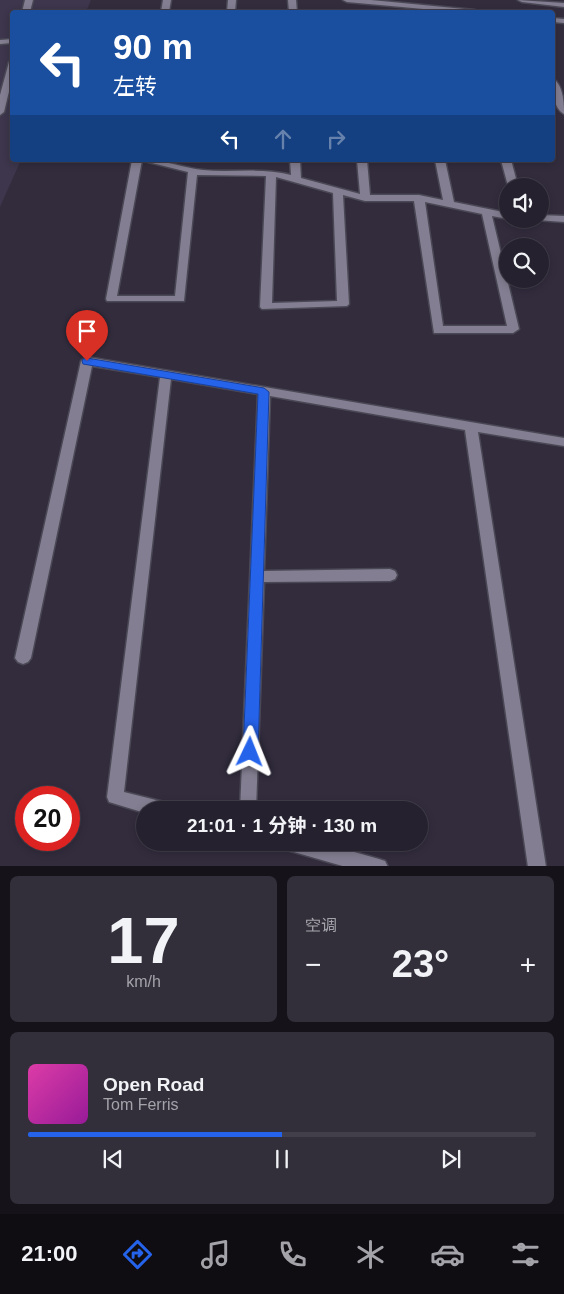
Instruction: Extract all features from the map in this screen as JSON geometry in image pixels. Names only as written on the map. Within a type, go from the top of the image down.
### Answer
[{"type":"lane","points":[[522,0],[564,6]]},
{"type":"lane","points":[[348,2],[429,10]]},
{"type":"lane","points":[[0,112],[10,72]]},
{"type":"lane","points":[[555,88],[564,111]]},
{"type":"lane","points":[[138,162],[111,299],[180,299],[193,171]]},
{"type":"lane","points":[[159,162],[193,171],[271,173],[365,198],[419,198],[499,214]]},
{"type":"lane","points":[[220,162],[220,173]]},
{"type":"lane","points":[[295,162],[296,180]]},
{"type":"lane","points":[[362,162],[365,198]]},
{"type":"lane","points":[[440,162],[448,204]]},
{"type":"lane","points":[[507,162],[511,178]]},
{"type":"lane","points":[[271,173],[266,307],[343,304],[338,191]]},
{"type":"lane","points":[[419,198],[438,330],[513,329],[486,212]]},
{"type":"lane","points":[[549,218],[564,219]]},
{"type":"lane","points":[[23,658],[87,361],[564,442]]},
{"type":"lane","points":[[136,803],[115,797],[166,375]]},
{"type":"lane","points":[[248,801],[264,392]]},
{"type":"lane","points":[[471,426],[537,866]]},
{"type":"lane","points":[[257,577],[390,575]]},
{"type":"lane","points":[[322,851],[379,866]]},
{"type":"shaded area","points":[[0,0],[91,0],[87,10],[10,10],[10,162],[20,162],[0,207]]},
{"type":"route","points":[[87,361],[264,392],[250,752]]}]
